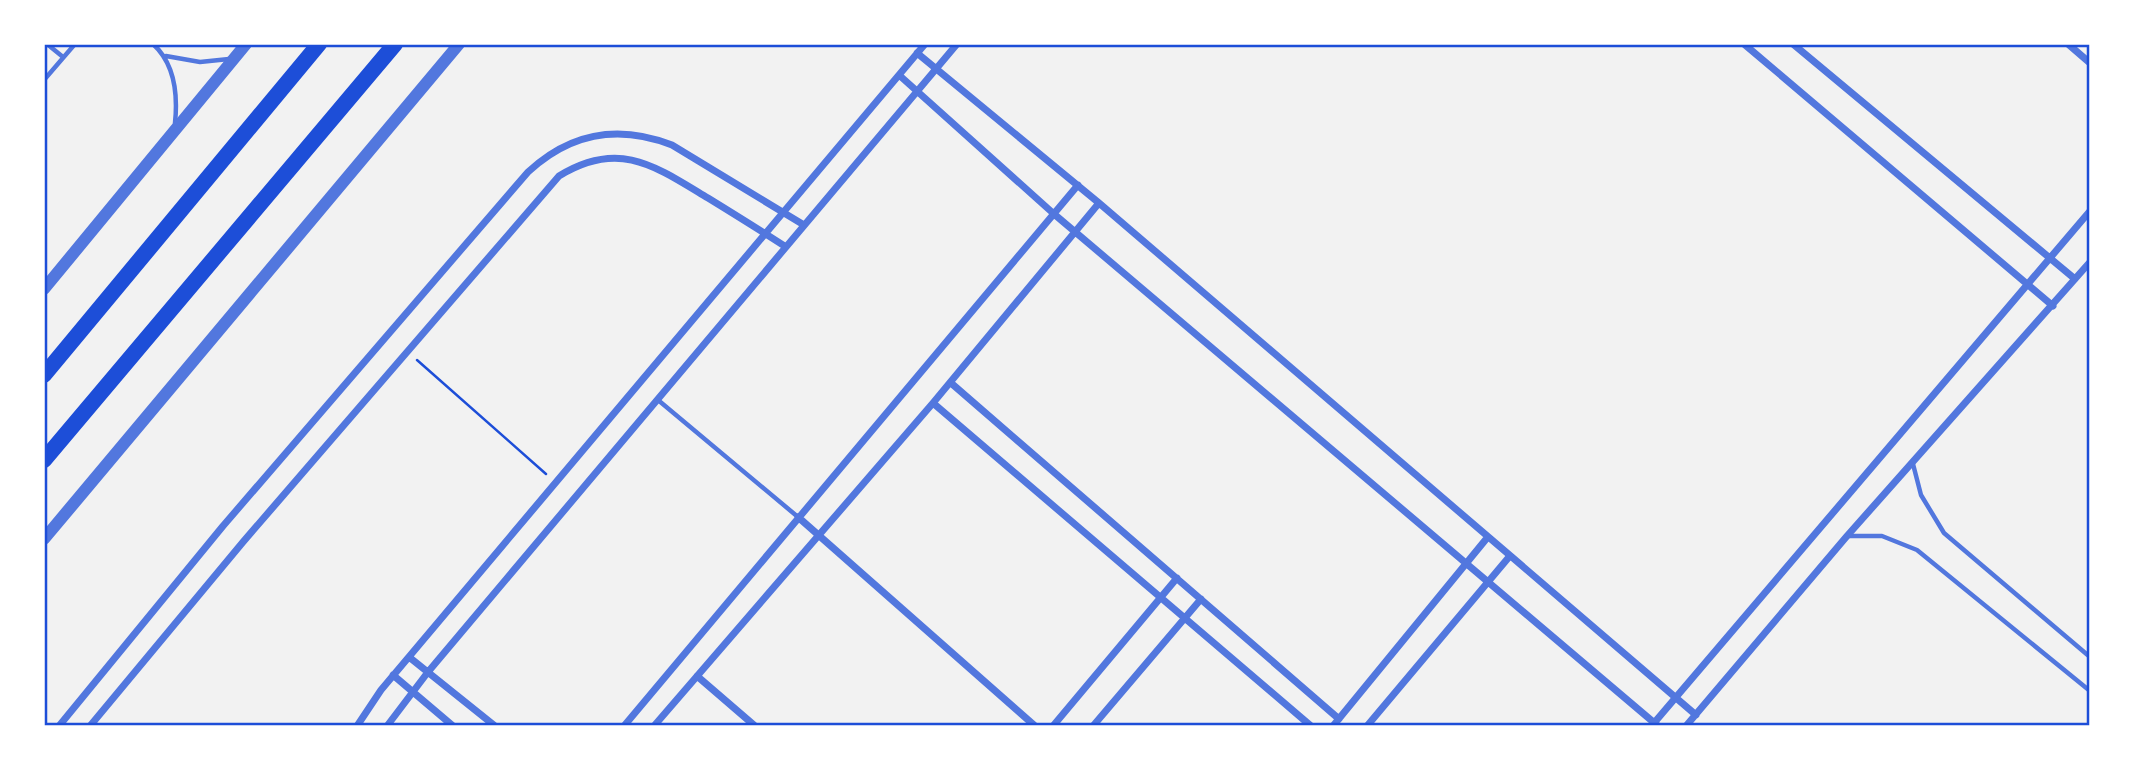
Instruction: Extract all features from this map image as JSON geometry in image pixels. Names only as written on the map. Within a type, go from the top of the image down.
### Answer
[{"type":"highway","points":[[44,375],[319,44]]},
{"type":"highway","points":[[44,460],[395,44]]},
{"type":"street","points":[[44,289],[246,44]]},
{"type":"street","points":[[44,539],[459,44]]},
{"type":"street","points":[[357,726],[393,675],[925,44]]},
{"type":"street","points":[[387,726],[428,673],[957,44]]},
{"type":"street","points":[[1744,44],[2053,306]]},
{"type":"street","points":[[1793,44],[2076,279]]},
{"type":"street","points":[[2068,44],[2090,62]]},
{"type":"street","points":[[917,53],[1078,185],[1696,715]]},
{"type":"street","points":[[899,75],[1054,214],[1656,725],[1675,699],[2090,211]]},
{"type":"street","points":[[59,726],[223,526],[528,172],[544,157],[564,145],[595,135],[629,133],[651,137],[672,145],[804,225]]},
{"type":"street","points":[[90,726],[243,542],[546,188],[574,167],[591,160],[626,158],[644,162],[786,247]]},
{"type":"street","points":[[624,726],[1078,185]]},
{"type":"street","points":[[654,726],[951,383],[1099,203]]},
{"type":"street","points":[[1686,726],[1847,536],[2090,262]]},
{"type":"street","points":[[951,383],[1339,719]]},
{"type":"street","points":[[933,403],[1311,726]]},
{"type":"street","points":[[798,517],[1035,726]]},
{"type":"street","points":[[1333,726],[1487,538]]},
{"type":"street","points":[[1367,726],[1509,557]]},
{"type":"street","points":[[1053,726],[1177,578]]},
{"type":"street","points":[[1093,726],[1201,599]]},
{"type":"street","points":[[409,657],[495,726]]},
{"type":"street","points":[[393,675],[453,726]]},
{"type":"street","points":[[697,676],[755,726]]},
{"type":"lane","points":[[47,44],[63,57]]},
{"type":"lane","points":[[44,80],[75,44]]},
{"type":"lane","points":[[153,44],[166,56],[200,62],[233,58]]},
{"type":"lane","points":[[166,56],[174,87],[174,134]]},
{"type":"lane","points":[[657,400],[798,517]]},
{"type":"lane","points":[[1913,463],[1921,495],[1944,533],[2090,657]]},
{"type":"lane","points":[[1847,536],[1882,536],[1917,550],[2090,691]]},
{"type":"path","points":[[407,352],[556,483]]}]
